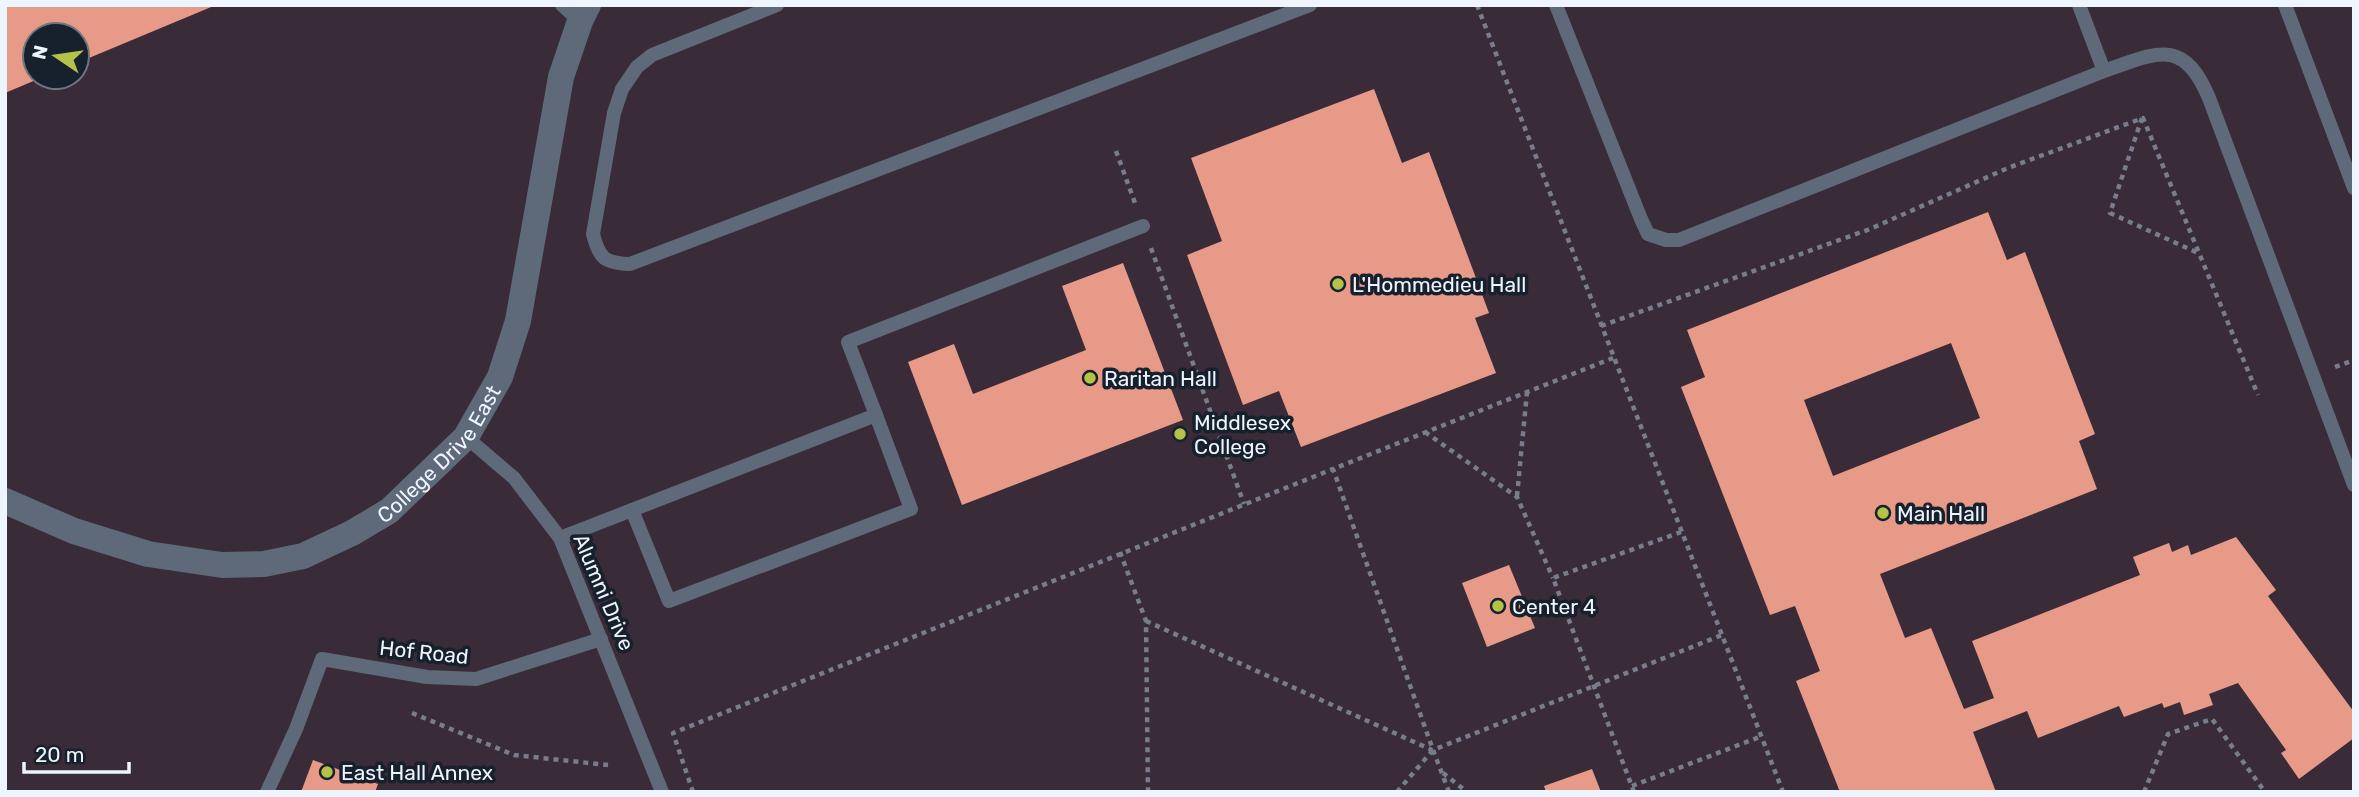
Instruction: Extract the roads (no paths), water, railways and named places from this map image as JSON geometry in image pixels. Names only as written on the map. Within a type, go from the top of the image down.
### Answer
[{"type":"street","name":"College Drive East","points":[[5,501],[74,531],[148,554],[222,565],[264,564],[303,556],[352,533],[389,511],[466,437],[500,377],[518,321],[561,77],[577,10]]},
{"type":"lane","points":[[777,5],[652,55],[637,67],[622,89],[614,113],[593,234],[598,253],[612,263],[630,264],[1310,5]]},
{"type":"lane","points":[[1556,5],[1648,234],[1666,240],[1679,240],[2104,71],[2154,54],[2169,54],[2184,60],[2201,80],[2354,485]]},
{"type":"lane","points":[[2079,5],[2104,71]]},
{"type":"lane","points":[[2285,5],[2354,188]]},
{"type":"lane","points":[[632,510],[669,601],[911,509],[848,342],[1143,226]]},
{"type":"lane","points":[[560,538],[876,415]]},
{"type":"lane","name":"Alumni Drive","points":[[466,437],[514,478],[560,538],[662,792]]},
{"type":"lane","name":"Hof Road","points":[[267,792],[296,729],[322,659],[427,677],[476,678],[601,639]]},
{"type":"place","name":"L'Hommedieu Hall","points":[[1338,284]]},
{"type":"place","name":"Raritan Hall","points":[[1090,378]]},
{"type":"place","name":"Middlesex College","points":[[1180,434]]},
{"type":"place","name":"Main Hall","points":[[1883,513]]},
{"type":"place","name":"Center 4","points":[[1498,606]]},
{"type":"place","name":"East Hall Annex","points":[[327,772]]}]
